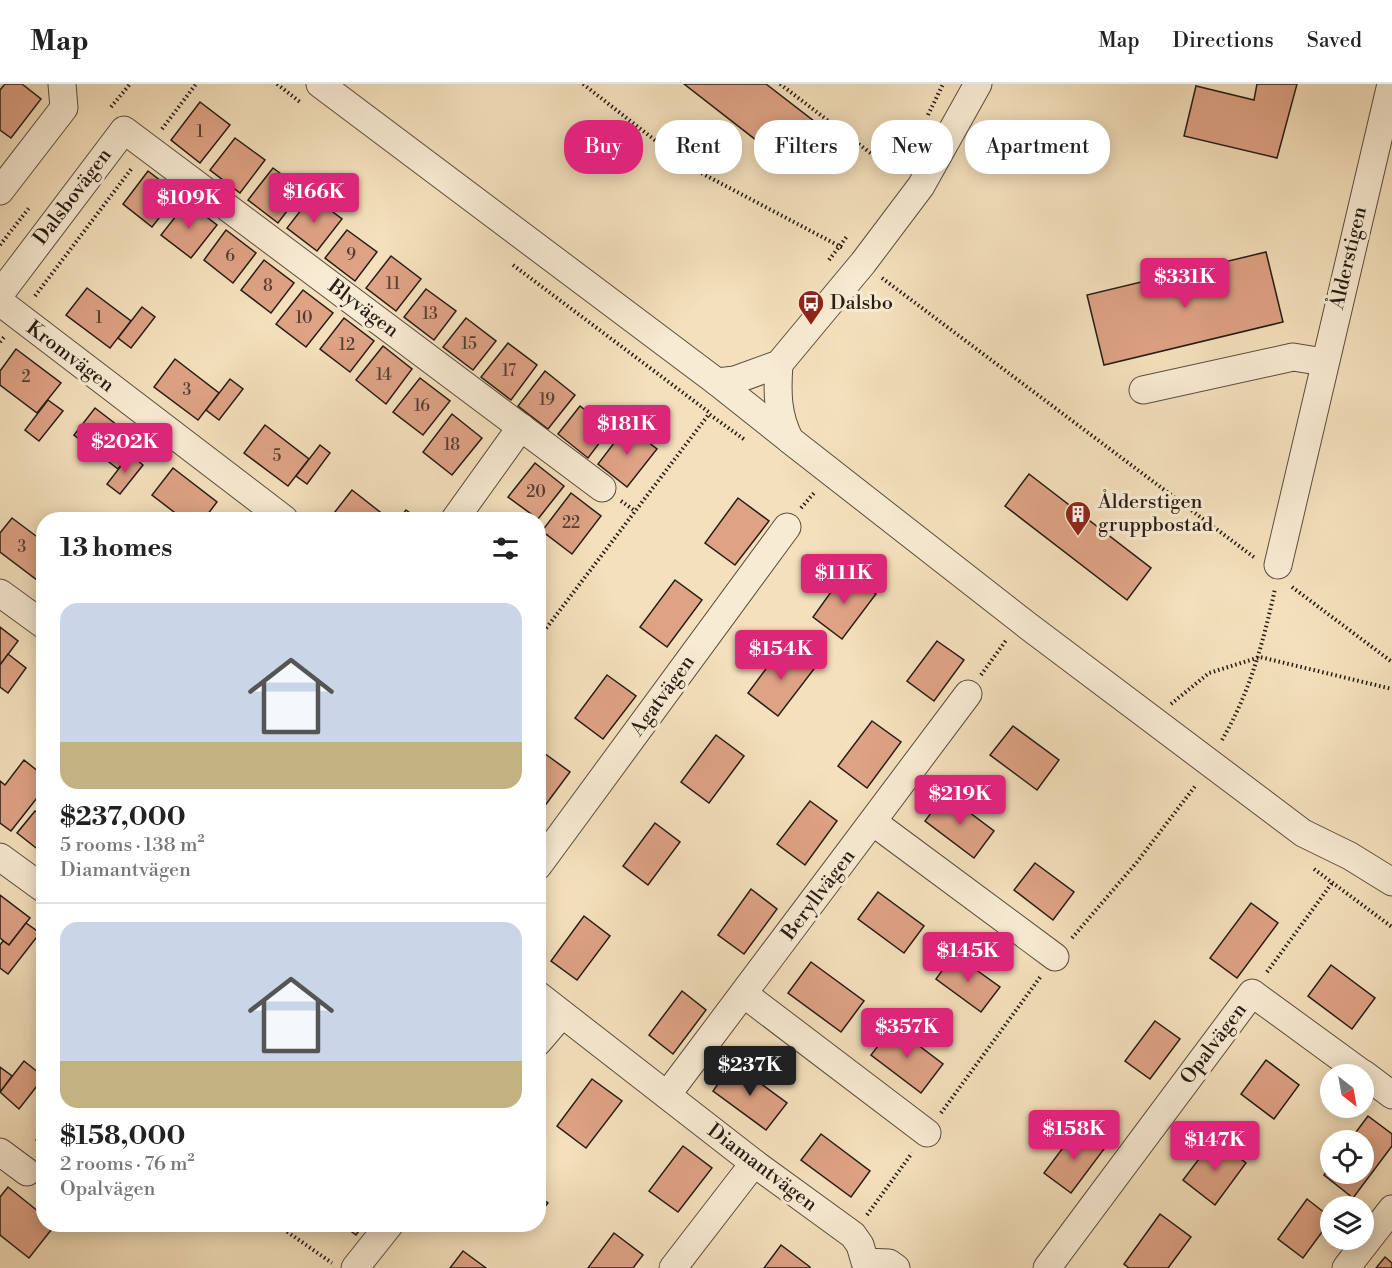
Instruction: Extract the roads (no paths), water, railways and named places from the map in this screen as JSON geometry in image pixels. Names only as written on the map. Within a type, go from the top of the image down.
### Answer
[{"type":"street","points":[[0,191],[64,108],[62,84]]},
{"type":"street","points":[[320,84],[722,386],[1152,720],[1199,768],[1303,833],[1350,856],[1392,882]]},
{"type":"street","points":[[722,386],[779,364],[863,263],[921,186],[978,84]]},
{"type":"street","name":"Ålderstigen","points":[[1278,571],[1324,362],[1392,84]]},
{"type":"street","name":"Blyvägen","points":[[124,130],[602,488]]},
{"type":"street","name":"Dalsbovägen","points":[[0,294],[124,130]]},
{"type":"street","name":"Kromvägen","points":[[9,310],[275,512]]},
{"type":"street","points":[[1143,390],[1293,357],[1324,362]]},
{"type":"street","points":[[779,364],[777,393],[780,422],[790,441]]},
{"type":"street","points":[[460,512],[521,427]]},
{"type":"street","name":"Agatvägen","points":[[546,855],[787,526]]},
{"type":"street","points":[[0,593],[36,619]]},
{"type":"street","name":"Beryllvägen","points":[[667,1095],[968,694]]},
{"type":"street","points":[[873,822],[1055,957]]},
{"type":"street","points":[[0,857],[36,883]]},
{"type":"street","name":"Opalvägen","points":[[1047,1268],[1252,993],[1349,1064]]},
{"type":"street","points":[[744,994],[927,1133]]},
{"type":"street","name":"Diamantvägen","points":[[546,1001],[754,1163],[853,1235],[860,1245],[862,1265]]},
{"type":"street","points":[[546,1033],[562,1014]]},
{"type":"street","points":[[1374,1082],[1392,1095]]},
{"type":"street","points":[[0,1152],[27,1172]]},
{"type":"street","points":[[673,1268],[754,1163]]},
{"type":"street","points":[[1346,1268],[1392,1209]]},
{"type":"street","points":[[355,1268],[384,1232]]},
{"type":"street","points":[[862,1265],[889,1263],[896,1268]]},
{"type":"place","name":"Dalsbo","points":[[811,326]]},
{"type":"place","name":"Ålderstigen gruppbostad","points":[[1078,537]]}]
